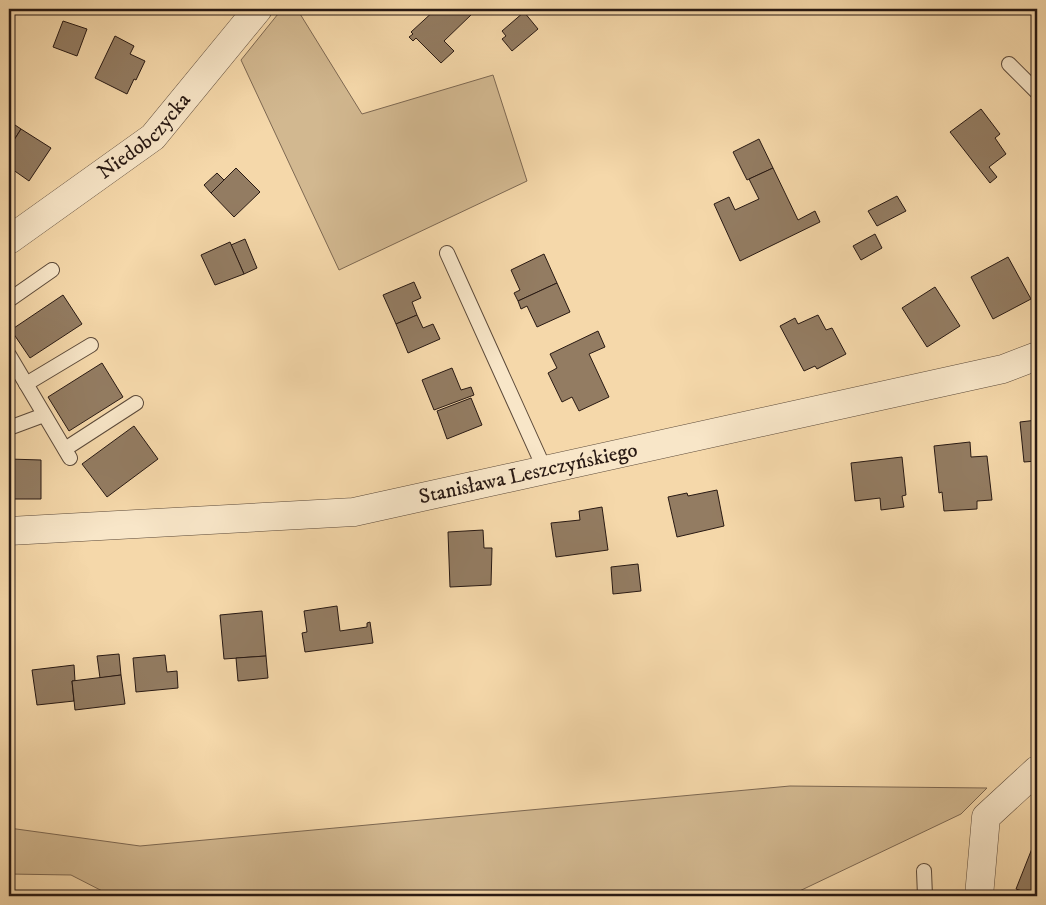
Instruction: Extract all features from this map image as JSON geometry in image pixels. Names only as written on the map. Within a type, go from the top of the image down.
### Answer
[{"type":"street","name":"Niedobczycka","points":[[9,240],[153,137],[258,9]]},
{"type":"street","name":"Stanisława Leszczyńskiego","points":[[9,531],[354,512],[1003,369],[1037,356]]},
{"type":"street","points":[[978,896],[986,817],[1037,770]]},
{"type":"lane","points":[[1008,64],[1037,92]]},
{"type":"lane","points":[[447,253],[545,470]]},
{"type":"lane","points":[[9,300],[52,270]]},
{"type":"lane","points":[[26,384],[91,345]]},
{"type":"lane","points":[[9,355],[67,453],[136,403]]},
{"type":"lane","points":[[9,428],[44,415]]},
{"type":"lane","points":[[924,871],[926,896]]},
{"type":"shaded area","points":[[282,9],[297,9],[362,114],[493,75],[527,181],[339,270],[241,60]]},
{"type":"shaded area","points":[[790,786],[987,788],[961,814],[789,896],[112,896],[71,875],[9,874],[9,828],[140,846]]},
{"type":"building","points":[[436,9],[469,9],[472,14],[444,41],[454,51],[441,63],[416,38],[413,41],[409,37],[413,34],[411,32]]},
{"type":"building","points":[[524,12],[538,29],[512,51],[502,39],[506,36],[502,31]]},
{"type":"building","points":[[63,21],[87,29],[77,56],[53,47]]},
{"type":"building","points":[[115,36],[134,46],[130,54],[145,61],[127,94],[95,78]]},
{"type":"building","points":[[981,109],[1000,134],[995,138],[1006,154],[989,167],[997,177],[990,183],[950,132]]},
{"type":"building","points":[[9,121],[21,129],[9,148]]},
{"type":"building","points":[[21,129],[51,148],[29,181],[9,167],[9,148]]},
{"type":"building","points":[[759,139],[773,168],[747,180],[733,152]]},
{"type":"building","points":[[236,168],[260,192],[234,217],[211,193]]},
{"type":"building","points":[[773,168],[798,220],[815,211],[820,222],[740,261],[714,204],[729,197],[735,210],[759,199],[749,179]]},
{"type":"building","points":[[217,173],[224,180],[211,193],[204,185]]},
{"type":"building","points":[[897,196],[906,211],[877,226],[868,211]]},
{"type":"building","points":[[875,234],[882,248],[861,260],[853,246]]},
{"type":"building","points":[[245,239],[257,268],[244,274],[231,245]]},
{"type":"building","points":[[230,242],[244,274],[215,285],[201,255]]},
{"type":"building","points":[[544,254],[557,283],[518,301],[514,293],[520,290],[511,270]]},
{"type":"building","points":[[1008,257],[1031,299],[993,319],[971,277]]},
{"type":"building","points":[[414,282],[421,298],[412,302],[417,315],[396,324],[383,295]]},
{"type":"building","points":[[557,283],[570,312],[537,327],[527,306],[521,309],[518,301]]},
{"type":"building","points":[[935,287],[960,326],[927,347],[902,308]]},
{"type":"building","points":[[63,295],[82,324],[30,358],[11,330]]},
{"type":"building","points":[[417,315],[423,328],[433,324],[440,339],[408,353],[396,324]]},
{"type":"building","points":[[818,315],[826,330],[832,328],[846,354],[817,369],[815,366],[804,371],[780,326],[795,318],[798,324]]},
{"type":"building","points":[[598,331],[605,347],[589,354],[609,397],[579,411],[572,397],[562,402],[548,373],[557,368],[550,354]]},
{"type":"building","points":[[102,363],[123,397],[69,431],[48,397]]},
{"type":"building","points":[[452,368],[461,390],[471,387],[474,395],[434,410],[422,380]]},
{"type":"building","points":[[471,398],[482,425],[447,439],[437,411]]},
{"type":"building","points":[[1037,420],[1037,461],[1024,462],[1020,422]]},
{"type":"building","points":[[134,426],[158,459],[107,497],[82,464]]},
{"type":"building","points":[[970,442],[971,457],[987,456],[992,500],[977,501],[977,509],[944,511],[942,492],[939,493],[934,446]]},
{"type":"building","points":[[902,457],[906,495],[902,496],[904,507],[881,510],[880,498],[855,501],[851,463]]},
{"type":"building","points":[[9,459],[41,460],[41,499],[9,499]]},
{"type":"building","points":[[717,490],[724,526],[677,537],[668,497],[687,493],[688,496]]},
{"type":"building","points":[[602,507],[608,550],[556,557],[551,523],[580,520],[579,511]]},
{"type":"building","points":[[483,530],[484,548],[492,548],[491,585],[450,587],[448,532]]},
{"type":"building","points":[[638,564],[641,591],[613,594],[611,567]]},
{"type":"building","points":[[337,606],[340,631],[367,627],[367,623],[370,622],[373,643],[305,652],[302,633],[307,632],[304,611]]},
{"type":"building","points":[[262,611],[266,656],[224,659],[220,615]]},
{"type":"building","points":[[119,654],[121,675],[100,678],[97,656]]},
{"type":"building","points":[[165,655],[167,672],[177,671],[178,688],[136,692],[133,658]]},
{"type":"building","points":[[266,656],[268,678],[238,681],[236,658]]},
{"type":"building","points":[[74,665],[75,681],[72,681],[74,701],[37,705],[32,670]]},
{"type":"building","points":[[121,675],[125,704],[75,710],[72,681]]},
{"type":"building","points":[[1033,846],[1037,847],[1037,896],[1016,889]]}]
